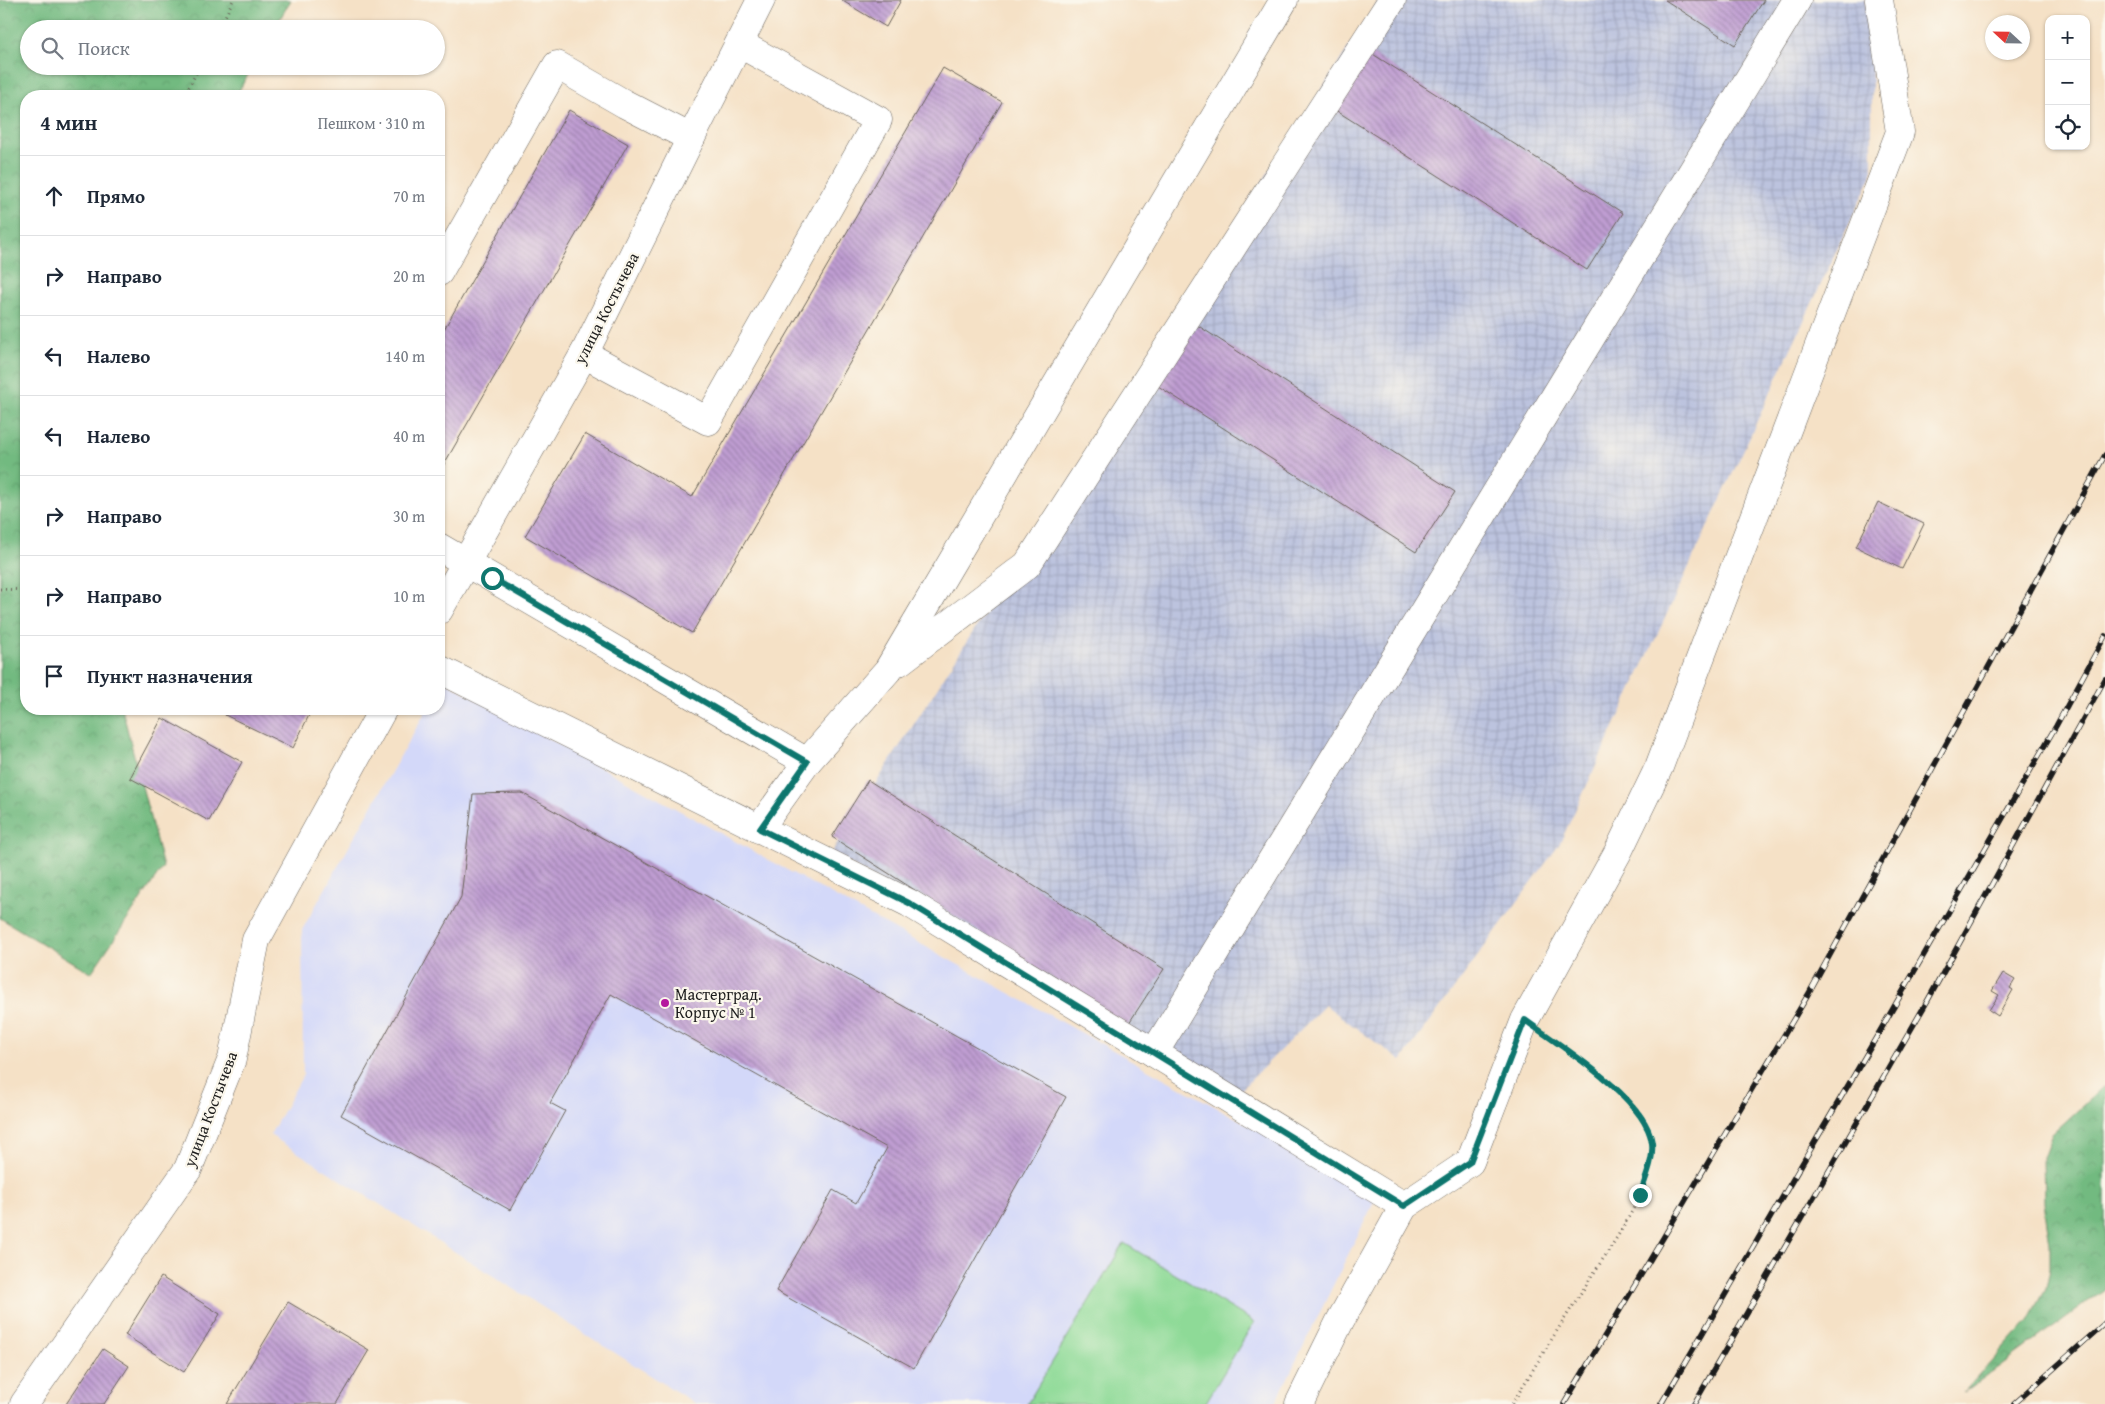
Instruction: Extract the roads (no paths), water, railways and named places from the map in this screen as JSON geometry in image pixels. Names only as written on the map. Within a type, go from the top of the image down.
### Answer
[{"type":"street","name":"улица Костычева","points":[[445,600],[584,354],[762,0]]},
{"type":"street","points":[[760,829],[807,762],[888,670],[1284,0]]},
{"type":"street","points":[[888,670],[1027,565],[1392,0]]},
{"type":"street","points":[[1154,1053],[1797,0]]},
{"type":"street","points":[[1299,1404],[1340,1322],[1404,1206],[1470,1162],[1525,1020],[1618,852],[1659,767],[1900,132],[1878,0]]},
{"type":"street","points":[[584,354],[708,421],[878,120],[740,44]]},
{"type":"street","points":[[445,261],[557,65],[625,104],[691,138]]},
{"type":"street","points":[[445,550],[807,762]]},
{"type":"street","points":[[445,672],[909,903],[1404,1206]]},
{"type":"street","name":"улица Костычева","points":[[24,1404],[188,1169],[232,1059],[256,940],[380,715]]},
{"type":"railway","points":[[1564,1404],[1808,995],[2105,455]]},
{"type":"railway","points":[[1661,1404],[1880,1031],[2056,726],[2105,636]]},
{"type":"railway","points":[[1694,1404],[1928,1000],[2105,679]]},
{"type":"railway","points":[[2014,1404],[2105,1323]]},
{"type":"place","name":"Мастерград. Корпус № 1","points":[[665,1003]]}]
